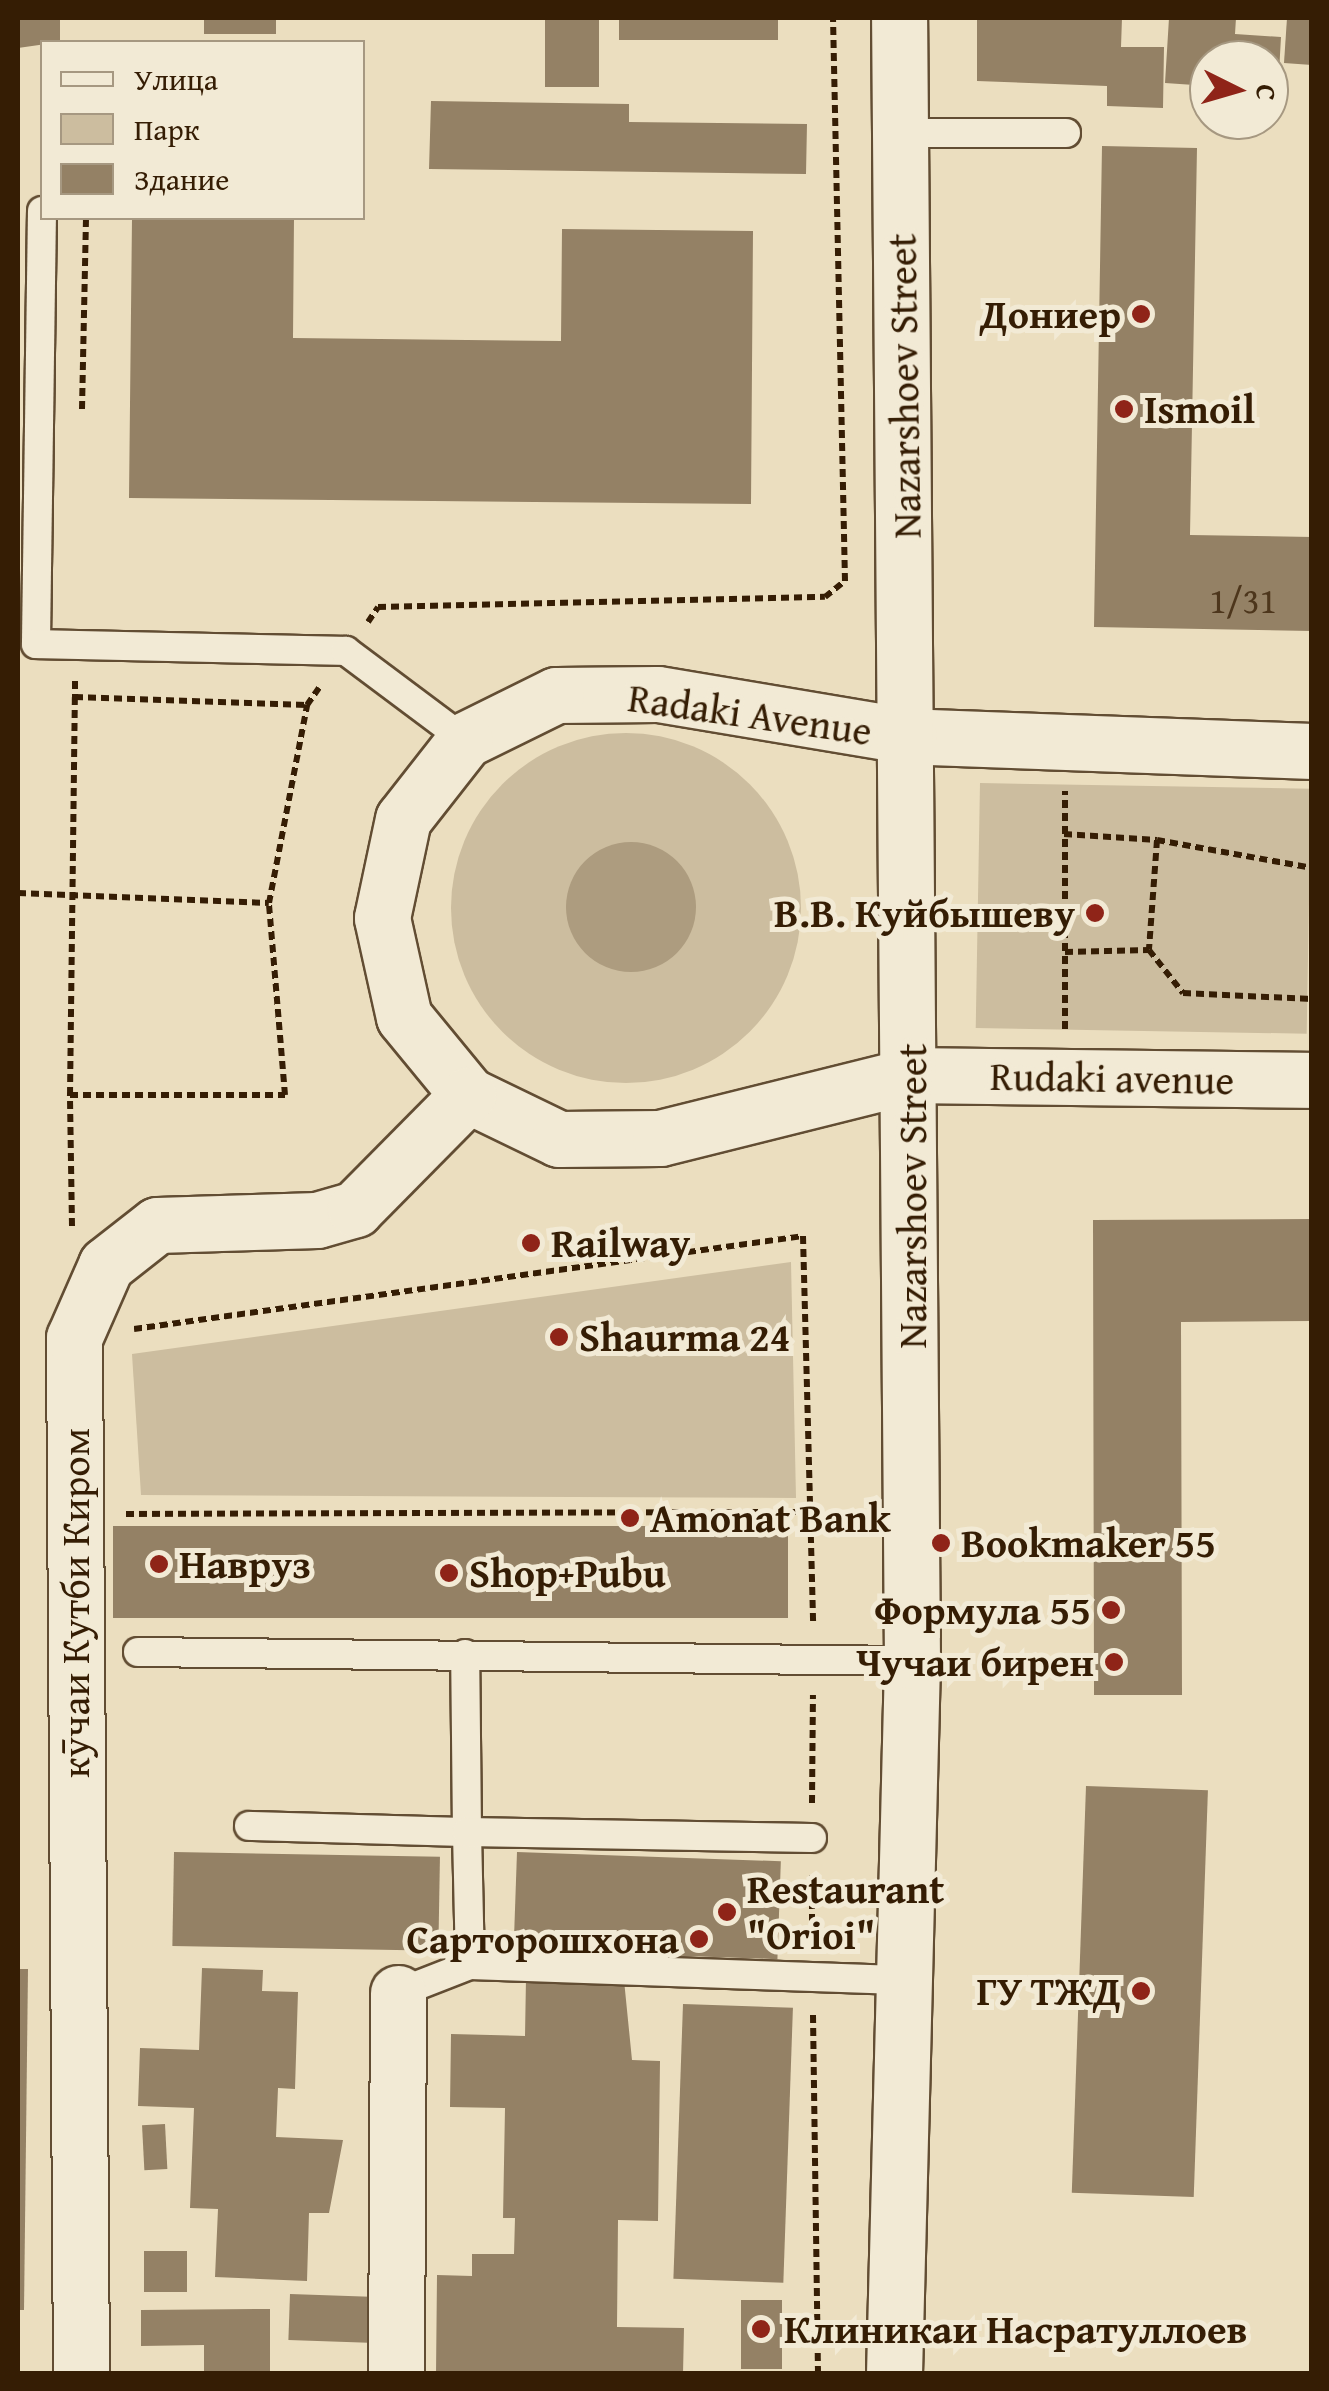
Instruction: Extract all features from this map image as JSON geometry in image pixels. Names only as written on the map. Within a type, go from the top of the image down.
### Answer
[{"type":"street","name":"Nazarshoev Street","points":[[894,2374],[909,1980],[912,1661],[913,1075],[900,18]]},
{"type":"street","name":"Radaki Avenue","points":[[913,1075],[660,1138],[559,1139],[468,1096],[404,1017],[382,918],[403,820],[466,740],[556,696],[624,694],[909,736],[1312,752]]},
{"type":"street","name":"Rudaki avenue","points":[[913,1075],[1312,1080]]},
{"type":"street","name":"кӯчаи Кутби Киром","points":[[81,2374],[74,1338],[106,1265],[156,1224],[318,1220],[356,1208],[468,1096]]},
{"type":"street","points":[[396,2374],[398,1993]]},
{"type":"lane","points":[[900,133],[1066,133]]},
{"type":"lane","points":[[42,220],[36,644],[346,651],[466,740]]},
{"type":"lane","points":[[138,1652],[912,1661]]},
{"type":"lane","points":[[465,1654],[470,1965]]},
{"type":"lane","points":[[249,1826],[812,1838]]},
{"type":"lane","points":[[398,1993],[470,1965],[909,1980]]},
{"type":"path","points":[[70,1095],[285,1094],[269,903],[307,704],[378,608],[826,597],[844,581],[833,18]]},
{"type":"path","points":[[81,431],[86,220]]},
{"type":"path","points":[[72,1244],[69,894],[76,645]]},
{"type":"path","points":[[75,698],[307,704]]},
{"type":"path","points":[[1064,1078],[1067,745]]},
{"type":"path","points":[[1064,834],[1156,840],[1312,868]]},
{"type":"path","points":[[1156,840],[1148,950],[1183,993],[1312,999]]},
{"type":"path","points":[[18,893],[269,903]]},
{"type":"path","points":[[1065,952],[1148,950]]},
{"type":"path","points":[[74,1338],[803,1236],[814,1660],[812,1976],[818,2374]]},
{"type":"path","points":[[75,1514],[810,1512]]},
{"type":"green space","points":[[626,733],[660,736],[693,746],[723,762],[750,784],[772,811],[788,841],[798,874],[798,942],[788,975],[772,1005],[750,1032],[723,1054],[693,1070],[660,1080],[626,1083],[592,1080],[559,1070],[529,1054],[502,1032],[480,1005],[464,975],[454,942],[451,908],[454,874],[464,841],[480,811],[502,784],[529,762],[559,746],[592,736]]},
{"type":"green space","points":[[980,783],[1311,789],[1307,1034],[976,1028]]},
{"type":"green space","points":[[791,1262],[796,1498],[141,1495],[132,1354]]},
{"type":"shaded area","points":[[631,842],[656,847],[677,861],[691,882],[696,907],[691,932],[677,953],[656,967],[631,972],[606,967],[585,953],[571,932],[566,907],[571,882],[585,861],[606,847]]},
{"type":"building","points":[[18,18],[60,18],[60,40],[40,40],[40,45],[18,48]]},
{"type":"building","points":[[204,18],[276,18],[276,34],[204,34]]},
{"type":"building","points":[[545,18],[599,18],[599,87],[545,87]]},
{"type":"building","points":[[619,18],[778,18],[778,40],[619,40]]},
{"type":"building","points":[[977,18],[1122,18],[1121,47],[1164,47],[1163,108],[1107,106],[1107,86],[977,81]]},
{"type":"building","points":[[1169,18],[1236,18],[1235,34],[1281,37],[1189,40],[1189,85],[1165,83]]},
{"type":"building","points":[[1287,18],[1312,18],[1312,65],[1289,63],[1289,40],[1286,40]]},
{"type":"building","points":[[431,101],[629,104],[629,122],[807,124],[806,174],[429,169]]},
{"type":"building","points":[[1102,146],[1197,148],[1190,535],[1312,537],[1312,631],[1094,627]]},
{"type":"building","points":[[132,220],[294,220],[293,338],[561,341],[562,229],[753,231],[751,504],[129,498]]},
{"type":"building","points":[[1312,1219],[1312,1321],[1181,1322],[1182,1695],[1094,1695],[1093,1220]]},
{"type":"building","points":[[113,1526],[788,1526],[788,1618],[113,1618]]},
{"type":"building","name":"ГУ ТЖД","points":[[1086,1786],[1208,1790],[1194,2197],[1072,2193]]},
{"type":"building","points":[[174,1852],[440,1857],[438,1951],[172,1946]]},
{"type":"building","points":[[517,1852],[781,1861],[777,1959],[514,1950]]},
{"type":"building","points":[[202,1968],[263,1970],[262,1991],[298,1992],[295,2089],[278,2088],[276,2137],[343,2140],[329,2213],[309,2213],[307,2281],[215,2277],[218,2209],[190,2208],[194,2108],[138,2106],[140,2048],[199,2050]]},
{"type":"building","points":[[18,1969],[28,1969],[24,2310],[18,2310]]},
{"type":"building","points":[[526,1978],[624,1980],[632,2060],[660,2061],[658,2221],[618,2220],[617,2327],[684,2328],[683,2374],[436,2374],[437,2275],[472,2276],[472,2254],[514,2254],[515,2218],[503,2218],[505,2108],[450,2107],[451,2034],[525,2036]]},
{"type":"building","points":[[683,2004],[793,2008],[783,2283],[673,2279]]},
{"type":"building","points":[[165,2124],[167,2169],[144,2170],[142,2125]]},
{"type":"building","points":[[144,2251],[187,2251],[187,2292],[144,2292]]},
{"type":"building","points":[[290,2294],[370,2297],[368,2343],[288,2340]]},
{"type":"building","points":[[741,2300],[782,2300],[782,2369],[741,2369]]},
{"type":"building","points":[[270,2309],[270,2374],[204,2374],[204,2345],[141,2346],[141,2310]]},
{"type":"place","name":"Дониер","points":[[1141,314]]},
{"type":"place","name":"Ismoil","points":[[1124,409]]},
{"type":"place","name":"В.В. Куйбышеву","points":[[1095,913]]},
{"type":"place","name":"Railway","points":[[531,1243]]},
{"type":"place","name":"Shaurma 24","points":[[559,1337]]},
{"type":"place","name":"Amonat Bank","points":[[630,1518]]},
{"type":"place","name":"Bookmaker 55","points":[[941,1543]]},
{"type":"place","name":"Навруз","points":[[159,1564]]},
{"type":"place","name":"Shop+Pubu","points":[[449,1573]]},
{"type":"place","name":"Формула 55","points":[[1111,1610]]},
{"type":"place","name":"Чучаи бирен","points":[[1114,1662]]},
{"type":"place","name":"Restaurant \"Orioi\"","points":[[727,1912]]},
{"type":"place","name":"Сарторошхона","points":[[699,1939]]},
{"type":"place","name":"ГУ ТЖД","points":[[1141,1991]]},
{"type":"place","name":"Клиникаи Насратуллоев","points":[[761,2329]]}]
